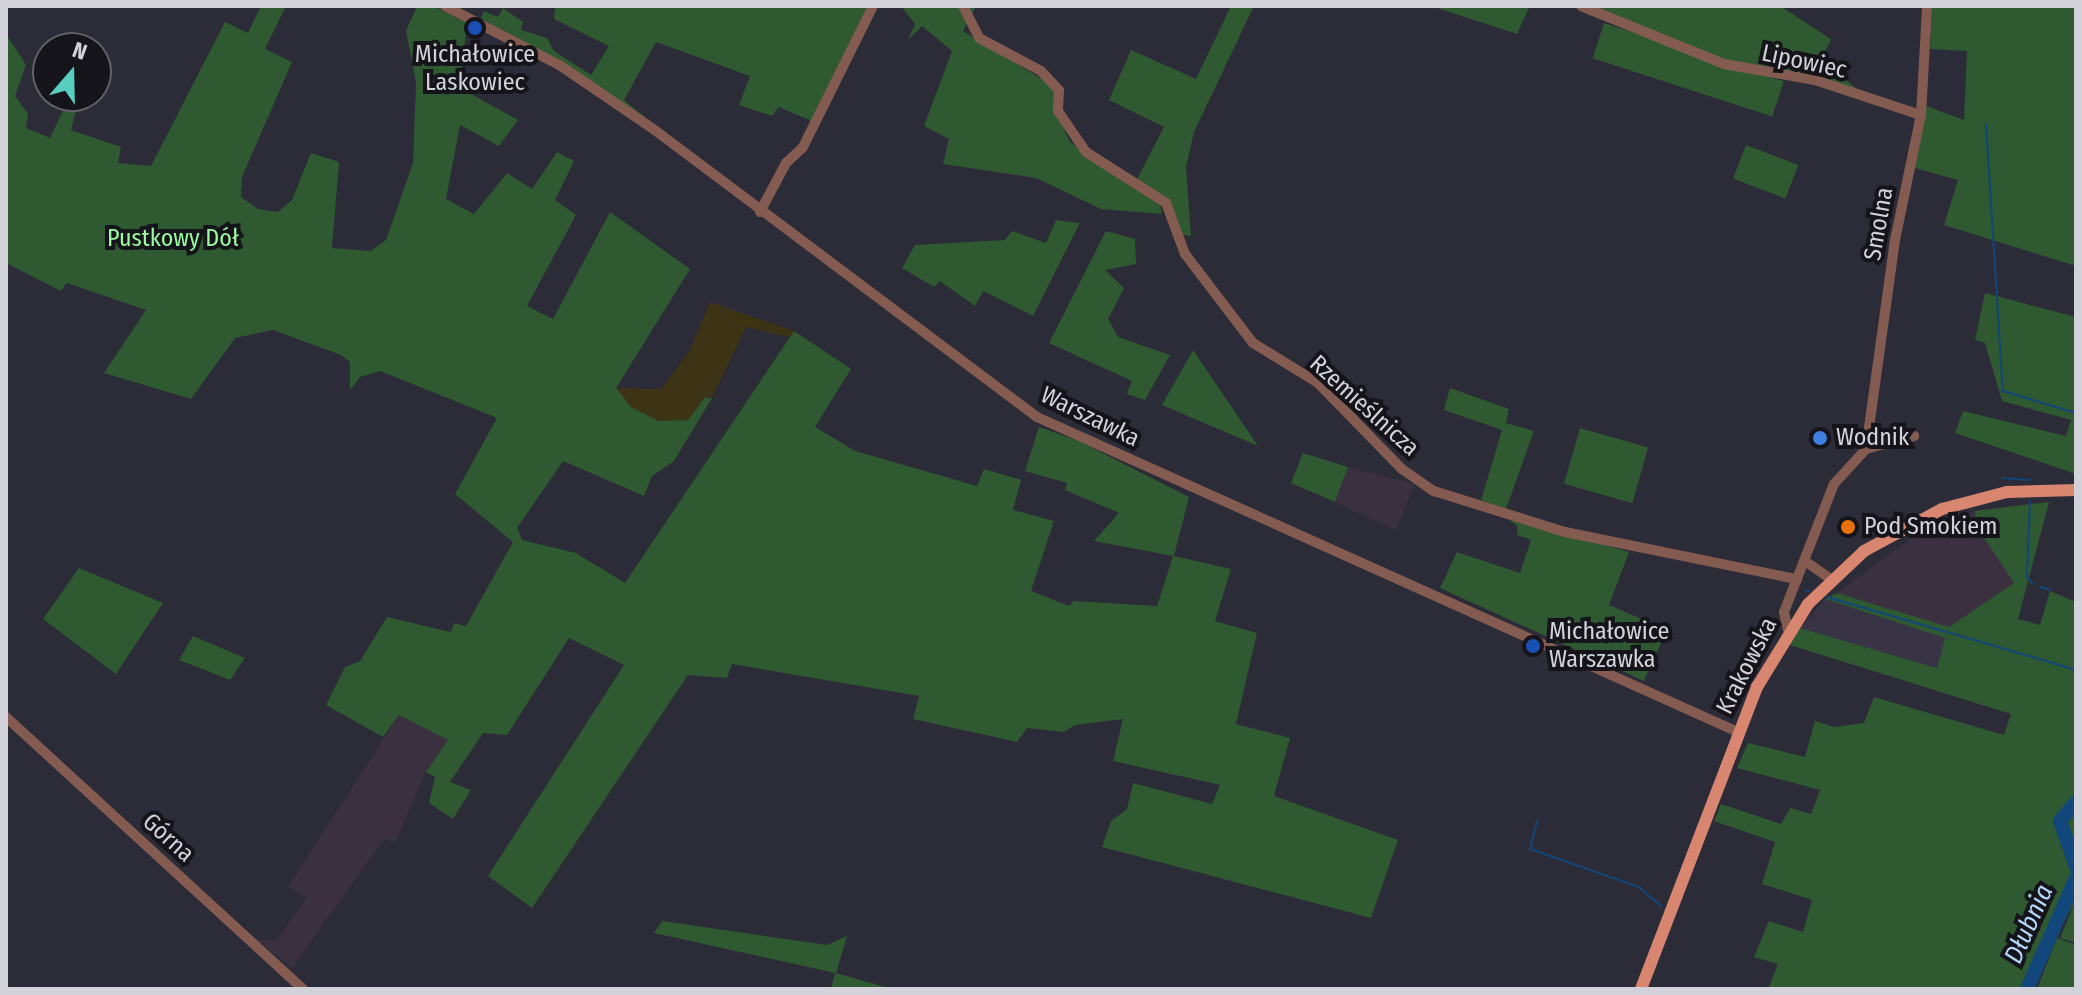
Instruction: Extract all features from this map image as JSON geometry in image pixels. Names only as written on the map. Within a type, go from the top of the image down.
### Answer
[{"type":"main road","name":"Krakowska","points":[[1641,989],[1738,732],[1788,630],[1831,579],[1879,541],[1942,509],[2007,492],[2076,490]]},
{"type":"street","name":"Warszawka","points":[[445,6],[576,76],[1052,425],[1738,732]]},
{"type":"street","points":[[760,212],[786,163],[803,147],[873,6]]},
{"type":"street","name":"Rzemieślnicza","points":[[963,6],[979,38],[998,52],[1041,71],[1059,90],[1058,111],[1086,152],[1166,203],[1185,254],[1253,343],[1318,383],[1402,469],[1434,491],[1565,532],[1797,579]]},
{"type":"street","name":"Lipowiec","points":[[1581,6],[1724,64],[1815,80],[1921,115]]},
{"type":"street","name":"Smolna","points":[[1866,449],[1895,240],[1921,115],[1927,6]]},
{"type":"street","points":[[1788,630],[1784,612],[1834,484],[1866,449],[1914,436]]},
{"type":"street","points":[[1805,561],[1831,579]]},
{"type":"street","name":"Górna","points":[[6,717],[303,989]]},
{"type":"shaded area","points":[[1348,467],[1415,484],[1396,530],[1335,502]]},
{"type":"shaded area","points":[[2049,502],[2010,647],[1837,593],[1910,539],[1975,511]]},
{"type":"shaded area","points":[[1825,599],[1946,638],[1937,668],[1800,628]]},
{"type":"shaded area","points":[[399,715],[448,740],[426,772],[395,843],[385,838],[292,968],[255,939],[276,941],[307,898],[288,887]]},
{"type":"green space","name":"Pustkowy Dół","points":[[261,6],[286,6],[265,49],[292,62],[242,177],[241,197],[258,209],[278,212],[292,200],[311,153],[339,162],[332,248],[371,251],[386,240],[413,163],[416,83],[406,31],[417,6],[433,6],[467,23],[460,88],[518,120],[499,146],[460,125],[446,199],[474,214],[507,173],[532,189],[557,152],[574,161],[555,200],[576,215],[527,306],[553,319],[610,212],[690,269],[616,388],[712,398],[674,461],[652,476],[644,496],[563,461],[517,528],[522,540],[576,553],[625,583],[794,331],[851,369],[815,427],[855,451],[977,486],[984,469],[1021,480],[1013,510],[1054,521],[1031,591],[1069,606],[1074,601],[1157,606],[1173,556],[1094,541],[1119,513],[1065,490],[1067,483],[1025,471],[1039,427],[1079,441],[1189,497],[1174,556],[1231,569],[1215,621],[1257,633],[1236,724],[1290,738],[1274,796],[1398,840],[1371,918],[1102,847],[1111,821],[1127,809],[1133,783],[1212,804],[1220,785],[1113,761],[1123,719],[1075,725],[1064,732],[1027,728],[1017,742],[913,719],[919,696],[732,664],[727,678],[688,675],[532,908],[488,876],[624,665],[569,638],[507,735],[483,733],[450,782],[471,790],[453,819],[429,803],[435,777],[426,772],[448,740],[399,715],[383,737],[326,705],[345,667],[360,661],[387,617],[451,632],[454,623],[466,626],[513,542],[455,494],[497,418],[380,371],[360,377],[350,390],[350,362],[341,355],[273,330],[235,338],[191,399],[104,373],[146,310],[67,283],[61,291],[6,263],[6,34],[26,65],[15,96],[28,114],[26,128],[50,138],[62,112],[76,112],[71,130],[121,147],[118,163],[151,166],[225,22],[248,33]]},
{"type":"green space","points":[[555,6],[879,6],[871,7],[814,122],[779,107],[772,116],[739,105],[750,76],[656,42],[624,100],[668,136],[481,18],[484,11],[498,17],[503,8],[523,22],[521,30],[547,38],[554,51],[591,75],[609,46],[554,19]]},
{"type":"green space","points":[[901,6],[976,6],[963,31],[1055,87],[1055,111],[1070,142],[1160,205],[1162,214],[1101,209],[1036,178],[943,164],[949,139],[924,126],[952,51],[922,26],[908,40],[915,24]]},
{"type":"green space","points":[[1231,6],[1254,6],[1194,132],[1186,167],[1191,236],[1182,235],[1173,209],[1135,183],[1164,127],[1109,100],[1131,50],[1196,79]]},
{"type":"green space","points":[[1431,6],[1530,6],[1517,34]]},
{"type":"green space","points":[[1590,6],[1780,6],[1831,39],[1821,60],[1861,92],[1735,64]]},
{"type":"green space","points":[[1932,6],[2076,6],[2076,266],[1944,225],[1958,180],[1915,168],[1926,106],[1964,120],[1967,51],[1930,49]]},
{"type":"green space","points":[[1604,23],[1784,81],[1772,117],[1593,58]]},
{"type":"green space","points":[[1746,145],[1798,165],[1785,199],[1733,179]]},
{"type":"green space","points":[[1056,220],[1080,223],[1033,316],[983,291],[975,306],[940,281],[934,287],[902,268],[915,245],[1005,240],[1012,231],[1046,243]]},
{"type":"green space","points":[[1106,231],[1135,239],[1136,264],[1105,270],[1124,288],[1108,319],[1118,337],[1170,355],[1145,400],[1127,394],[1132,381],[1049,343]]},
{"type":"green space","points":[[1985,293],[2076,317],[2076,481],[2073,473],[1955,433],[1963,411],[2066,436],[2071,420],[2002,401],[1985,343],[1975,340]]},
{"type":"green space","points":[[1193,350],[1258,446],[1162,405]]},
{"type":"green space","points":[[1450,388],[1509,409],[1506,423],[1534,431],[1506,509],[1481,500],[1502,430],[1444,410]]},
{"type":"green space","points":[[1580,428],[1648,448],[1632,503],[1564,484]]},
{"type":"green space","points":[[1303,453],[1348,467],[1335,502],[1291,483]]},
{"type":"green space","points":[[2049,502],[2018,619],[2040,625],[2050,591],[2076,602],[2076,943],[2060,938],[2075,903],[2043,956],[2033,989],[1768,989],[1778,964],[1754,957],[1769,921],[1803,932],[1812,900],[1762,884],[1775,842],[1714,821],[1721,804],[1781,824],[1790,808],[1811,814],[1820,790],[1737,768],[1748,743],[1805,757],[1815,721],[1834,727],[1864,723],[1874,697],[2004,735],[2011,714],[1790,645],[1800,628],[1937,668],[1945,638],[1825,599],[1837,593],[1949,627],[2014,583],[1977,527],[1975,511]]},
{"type":"green space","points":[[1505,516],[1629,552],[1609,605],[1667,630],[1644,681],[1440,588],[1457,552],[1520,573],[1531,540],[1517,535],[1517,526]]},
{"type":"green space","points":[[79,568],[163,603],[116,674],[43,619]]},
{"type":"green space","points":[[193,636],[245,658],[230,680],[179,660]]},
{"type":"green space","points":[[662,921],[827,945],[847,936],[836,973],[892,989],[831,989],[835,973],[654,933]]},
{"type":"green space","points":[[2057,938],[2076,945],[2076,989],[2037,989]]},
{"type":"sand","points":[[710,302],[794,331],[790,337],[746,327],[712,398],[706,396],[688,420],[658,421],[631,407],[616,388],[661,389],[689,352]]},
{"type":"waterway","points":[[1986,124],[2003,391],[2076,413]]},
{"type":"waterway","points":[[2002,478],[2030,480]]},
{"type":"waterway","points":[[2030,501],[2027,577],[2033,584]]},
{"type":"waterway","points":[[2040,587],[2051,590]]},
{"type":"waterway","points":[[1827,597],[2076,670]]},
{"type":"waterway","name":"Dłubnia","points":[[2076,802],[2060,821],[2076,867]]},
{"type":"waterway","points":[[1537,821],[1530,849],[1639,887],[1661,906]]},
{"type":"waterway","name":"Dłubnia","points":[[2027,989],[2076,878]]},
{"type":"place","name":"Michałowice Laskowiec","points":[[475,28]]},
{"type":"place","name":"Wodnik","points":[[1820,438]]},
{"type":"place","name":"Pod Smokiem","points":[[1848,527]]},
{"type":"place","name":"Michałowice Warszawka","points":[[1533,646]]}]
